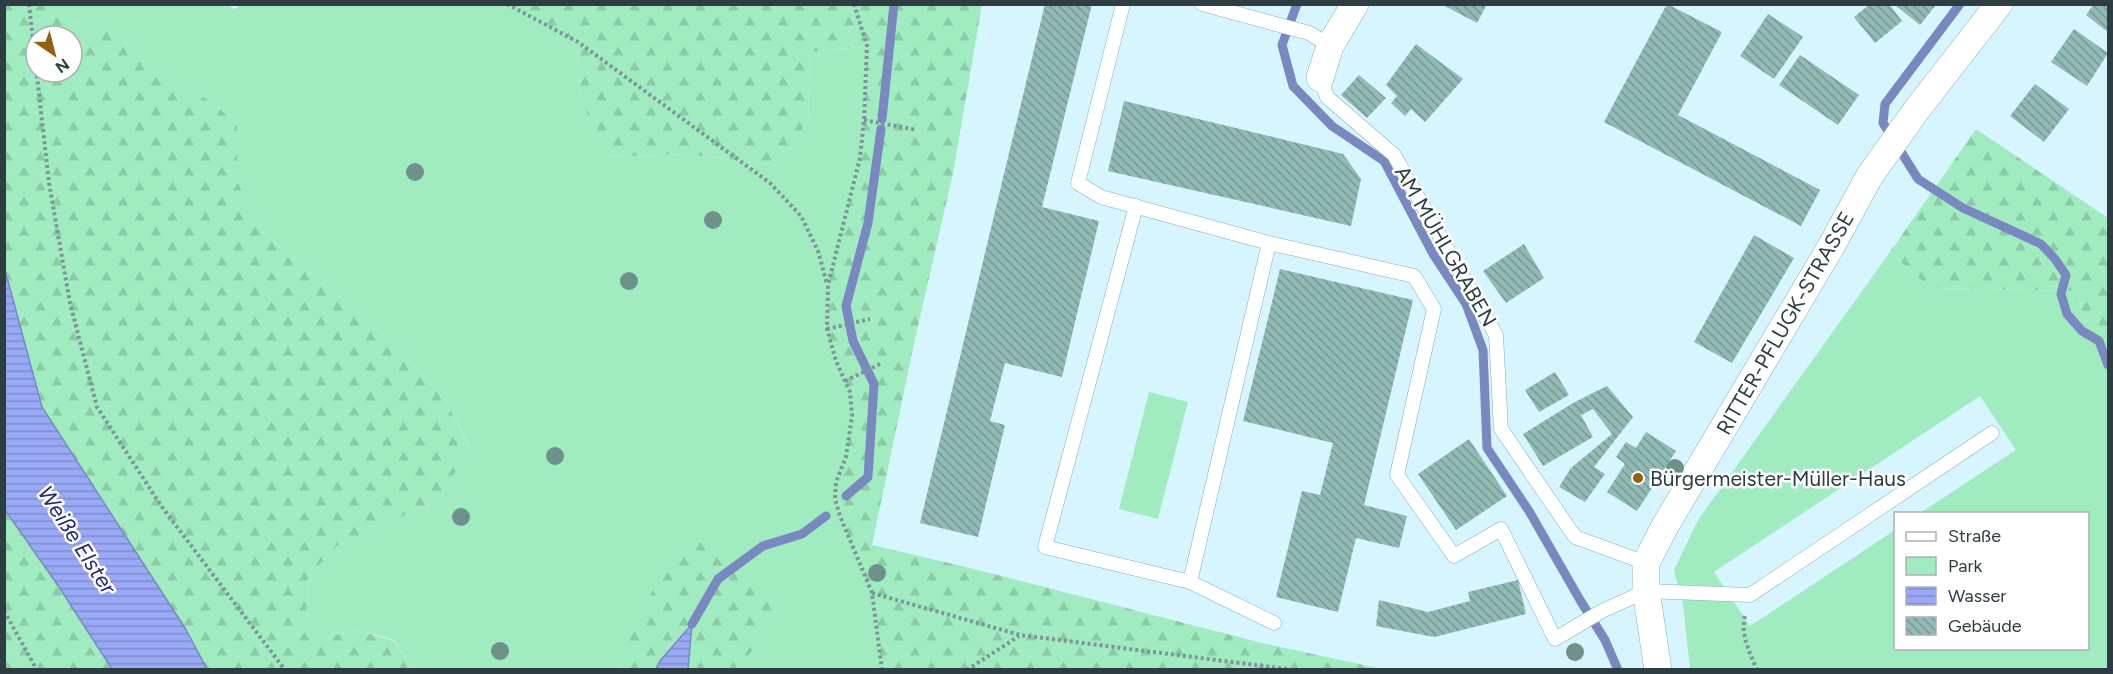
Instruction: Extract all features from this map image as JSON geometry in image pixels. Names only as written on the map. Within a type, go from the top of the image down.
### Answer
[{"type":"street","name":"AM MÜHLGRABEN","points":[[1320,78],[1320,40],[1355,4]]},
{"type":"street","name":"RITTER-PFLUGK-STRASSE","points":[[1658,669],[1646,591],[1646,563],[1665,526],[1832,244],[1869,177],[1915,112],[1999,4]]},
{"type":"lane","points":[[1123,4],[1078,183],[1101,197],[1269,243],[1414,276],[1434,309],[1397,475],[1454,556],[1501,529],[1555,639],[1602,610],[1646,591],[1750,596],[1992,433]]},
{"type":"lane","points":[[1202,4],[1271,23],[1320,40]]},
{"type":"lane","name":"AM MÜHLGRABEN","points":[[1320,78],[1327,96],[1394,155],[1496,335],[1501,429],[1575,537],[1646,563]]},
{"type":"lane","points":[[1136,206],[1046,547],[1190,582],[1274,623]]},
{"type":"lane","points":[[1190,582],[1269,243]]},
{"type":"path","points":[[29,4],[49,183],[70,303],[98,407],[162,507],[285,669]]},
{"type":"path","points":[[507,4],[578,42],[770,183],[801,216],[818,251],[828,285]]},
{"type":"path","points":[[854,4],[867,46],[864,120],[860,158],[828,285],[828,328],[836,361],[850,392],[852,417],[846,457],[836,482],[835,500],[872,592],[882,669]]},
{"type":"path","points":[[864,120],[917,130]]},
{"type":"path","points":[[828,328],[870,319]]},
{"type":"path","points":[[847,381],[882,363]]},
{"type":"path","points":[[872,592],[1020,635],[1295,669]]},
{"type":"path","points":[[1750,596],[1742,626],[1749,652],[1757,669]]},
{"type":"path","points":[[4,611],[37,669]]},
{"type":"path","points":[[968,669],[1020,635]]},
{"type":"green space","points":[[227,4],[234,9],[244,4],[507,5],[578,42],[580,96],[607,157],[684,154],[780,165],[808,121],[810,52],[867,46],[864,120],[860,158],[849,204],[836,361],[850,392],[852,416],[846,457],[836,482],[835,500],[872,593],[882,669],[735,669],[756,647],[759,575],[622,656],[620,669],[412,669],[394,640],[357,630],[328,637],[306,623],[308,577],[337,546],[439,500],[469,447],[446,400],[391,341],[264,233],[237,181],[237,122],[202,96],[148,67],[115,32],[45,15],[45,5]]},
{"type":"green space","points":[[4,5],[45,5],[45,15],[82,24],[24,24],[24,84],[84,84],[84,24],[115,32],[148,67],[202,96],[237,122],[237,181],[264,233],[391,341],[446,400],[469,448],[439,500],[337,546],[308,577],[306,623],[328,637],[357,630],[394,641],[412,669],[207,669],[185,628],[42,407],[5,266]]},
{"type":"green space","points":[[507,5],[982,5],[953,173],[915,339],[872,545],[1266,644],[1382,669],[882,669],[872,593],[835,499],[836,482],[846,457],[852,416],[850,392],[836,361],[827,329],[828,285],[860,158],[867,46],[810,52],[808,121],[780,165],[684,154],[606,157],[580,96],[578,42]]},
{"type":"green space","points":[[1976,129],[2108,218],[2108,337],[2083,319],[2078,291],[1930,288],[1890,252]]},
{"type":"green space","points":[[1890,252],[1930,288],[2078,291],[2083,319],[2108,337],[2108,669],[1690,669],[1683,605],[1674,570],[1698,520]]},
{"type":"green space","points":[[1149,392],[1188,402],[1158,519],[1119,509]]},
{"type":"green space","points":[[4,510],[59,587],[112,669],[5,669]]},
{"type":"green space","points":[[708,541],[759,575],[773,611],[756,647],[735,669],[688,669],[691,625],[660,661],[656,669],[620,670],[622,656],[651,593],[688,546]]},
{"type":"water","name":"Weiße Elster","points":[[4,266],[42,407],[185,628],[207,669],[112,669],[59,587],[5,510]]},
{"type":"water","points":[[692,624],[688,669],[656,669],[660,661]]},
{"type":"building","points":[[1045,4],[1092,4],[1042,207],[1099,221],[1062,377],[1005,363],[990,421],[1005,425],[978,537],[920,523]]},
{"type":"building","points":[[1441,4],[1487,4],[1477,23]]},
{"type":"building","points":[[1667,4],[1722,32],[1678,115],[1820,190],[1801,226],[1604,122]]},
{"type":"building","points":[[1870,4],[1889,4],[1902,21],[1875,43],[1854,17]]},
{"type":"building","points":[[2094,4],[2108,4],[2108,32],[2086,15]]},
{"type":"building","points":[[1895,5],[1936,5],[1920,25]]},
{"type":"building","points":[[1768,14],[1803,37],[1774,79],[1740,56]]},
{"type":"building","points":[[2074,29],[2108,53],[2087,86],[2051,62]]},
{"type":"building","points":[[1416,44],[1463,79],[1425,122],[1411,109],[1405,116],[1391,103],[1397,96],[1386,85]]},
{"type":"building","points":[[1800,55],[1859,95],[1838,125],[1779,85]]},
{"type":"building","points":[[1359,75],[1386,98],[1367,118],[1341,95]]},
{"type":"building","points":[[2035,84],[2069,109],[2044,142],[2010,116]]},
{"type":"building","points":[[1124,101],[1343,154],[1361,179],[1351,226],[1108,171]]},
{"type":"building","points":[[1754,235],[1794,258],[1732,363],[1694,342]]},
{"type":"building","points":[[1524,244],[1544,278],[1506,303],[1483,271]]},
{"type":"building","points":[[1280,269],[1413,300],[1364,505],[1407,516],[1399,548],[1356,538],[1338,612],[1276,597],[1302,491],[1320,495],[1333,443],[1243,421]]},
{"type":"building","points":[[1555,372],[1569,395],[1539,412],[1525,390]]},
{"type":"building","points":[[1607,386],[1633,417],[1594,467],[1605,474],[1585,502],[1559,487],[1571,468],[1612,434],[1593,409],[1581,415],[1593,437],[1543,466],[1523,434],[1573,403]]},
{"type":"building","name":"Bürgermeister-Müller-Haus","points":[[1646,432],[1676,451],[1637,511],[1607,492],[1625,464],[1616,457],[1626,442],[1636,448]]},
{"type":"building","points":[[1469,439],[1507,496],[1456,530],[1418,474]]},
{"type":"building","points":[[1518,580],[1526,614],[1434,637],[1376,626],[1379,600],[1428,612],[1470,601],[1468,592]]},
{"type":"waterway","points":[[882,119],[894,4]]},
{"type":"waterway","points":[[1297,4],[1282,45],[1293,86],[1332,126],[1384,161],[1433,254],[1466,304],[1483,350],[1487,448],[1529,511],[1605,640],[1618,670]]},
{"type":"waterway","points":[[1960,4],[1885,104],[1883,123],[1918,179],[1963,208],[2041,244],[2055,259],[2066,275],[2061,294],[2067,314],[2082,331],[2099,341],[2108,365]]},
{"type":"waterway","points":[[846,496],[868,477],[874,384],[853,341],[846,306],[868,223],[881,129]]},
{"type":"waterway","points":[[692,624],[718,579],[763,546],[802,534],[826,516]]},
{"type":"place","name":"Bürgermeister-Müller-Haus","points":[[1638,478]]}]
